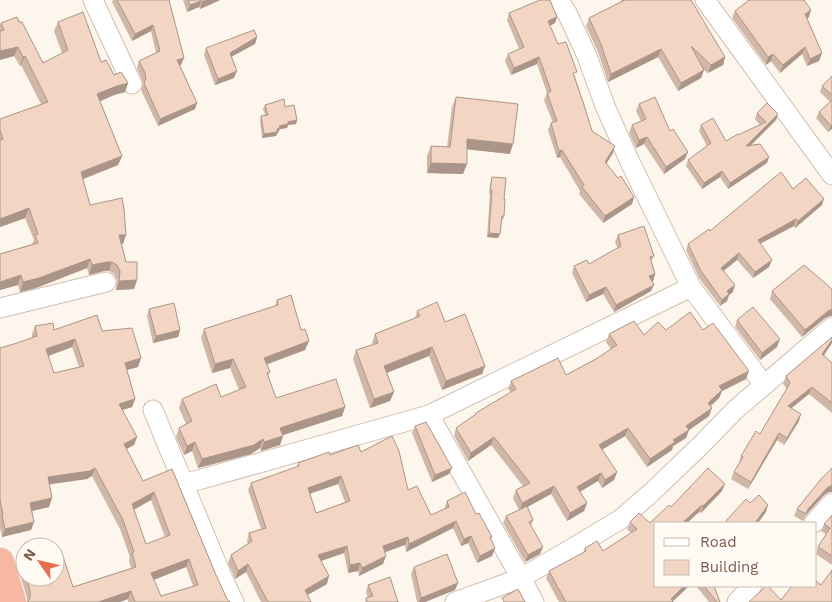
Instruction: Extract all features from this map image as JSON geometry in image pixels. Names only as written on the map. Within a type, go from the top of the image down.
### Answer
[{"type":"highway","points":[[0,562],[12,602]]},
{"type":"street","points":[[93,0],[132,84]]},
{"type":"street","points":[[559,0],[587,56],[605,106],[630,162],[692,287],[764,385]]},
{"type":"street","points":[[705,0],[832,175]]},
{"type":"street","points":[[0,308],[106,282]]},
{"type":"street","points":[[184,484],[428,415],[692,287]]},
{"type":"street","points":[[455,602],[521,578],[621,519],[652,492],[735,410],[832,327]]},
{"type":"street","points":[[152,410],[234,602]]},
{"type":"street","points":[[428,415],[534,602]]},
{"type":"street","points":[[815,522],[832,503]]},
{"type":"street","points":[[737,602],[751,587]]},
{"type":"building","points":[[117,0],[169,0],[184,58],[177,60],[197,103],[160,119],[144,83],[145,73],[139,61],[160,51],[153,25],[135,34]]},
{"type":"building","points":[[188,0],[207,0],[190,5]]},
{"type":"building","points":[[540,0],[550,0],[557,17],[548,21],[558,44],[566,42],[577,72],[573,73],[592,131],[615,146],[605,162],[618,178],[621,176],[634,197],[605,216],[582,187],[584,185],[562,150],[559,151],[551,123],[557,121],[547,93],[551,91],[539,57],[514,68],[508,54],[524,47],[509,13]]},
{"type":"building","points":[[625,0],[691,0],[725,57],[711,65],[691,46],[704,70],[681,83],[661,49],[611,74],[601,44],[589,18]]},
{"type":"building","points":[[749,0],[804,0],[811,10],[805,14],[822,53],[810,59],[805,47],[783,65],[773,54],[768,57],[735,11]]},
{"type":"building","points":[[83,12],[101,62],[106,60],[114,75],[121,72],[128,83],[97,94],[122,156],[81,172],[90,205],[122,198],[126,235],[119,235],[126,262],[137,262],[137,280],[119,281],[120,271],[117,265],[107,262],[92,265],[90,259],[39,278],[23,282],[21,275],[0,282],[0,254],[38,243],[35,235],[38,234],[29,208],[0,219],[0,140],[3,139],[0,130],[0,119],[48,102],[25,56],[23,57],[18,47],[0,51],[0,31],[4,30],[1,23],[17,17],[19,22],[22,22],[43,63],[68,50],[58,22]]},
{"type":"building","points":[[254,30],[257,37],[230,53],[237,71],[218,79],[206,48]]},
{"type":"building","points":[[832,76],[832,95],[822,86]]},
{"type":"building","points":[[456,97],[518,104],[513,144],[467,139],[467,164],[431,163],[431,146],[450,147]]},
{"type":"building","points":[[655,97],[670,131],[673,129],[688,152],[666,167],[647,137],[639,140],[632,125],[646,119],[639,104]]},
{"type":"building","points":[[284,99],[285,107],[294,105],[297,120],[279,126],[280,128],[277,129],[277,132],[264,134],[261,116],[268,115],[265,105]]},
{"type":"building","points":[[832,100],[832,125],[831,126],[819,112]]},
{"type":"building","points":[[767,103],[778,114],[746,146],[760,144],[769,157],[730,183],[722,171],[704,183],[688,160],[711,143],[701,125],[713,118],[726,141],[766,122],[757,113]]},
{"type":"building","points":[[781,172],[793,189],[806,178],[824,199],[798,221],[796,219],[758,240],[772,260],[755,272],[739,253],[721,268],[735,285],[727,291],[729,294],[722,300],[701,271],[688,244],[709,229],[710,231]]},
{"type":"building","points":[[492,177],[506,178],[504,216],[502,216],[500,234],[489,233]]},
{"type":"building","points":[[644,226],[654,256],[650,257],[655,274],[649,276],[654,285],[616,305],[606,287],[589,295],[574,266],[587,260],[589,264],[621,246],[618,235]]},
{"type":"building","points":[[804,265],[832,289],[832,309],[805,330],[772,291]]},
{"type":"building","points":[[291,295],[301,330],[305,329],[309,341],[264,358],[270,372],[267,373],[276,398],[336,379],[345,407],[280,428],[283,436],[264,442],[263,439],[254,445],[202,459],[195,442],[187,446],[179,428],[192,421],[182,399],[216,384],[221,397],[246,387],[233,359],[215,364],[204,329],[278,305],[277,300]]},
{"type":"building","points":[[437,302],[445,322],[465,314],[485,366],[446,381],[432,347],[384,366],[394,392],[374,399],[356,350],[378,343],[375,334],[420,316],[417,311]]},
{"type":"building","points":[[174,303],[180,330],[156,336],[149,309]]},
{"type":"building","points":[[753,307],[780,339],[762,353],[737,320]]},
{"type":"building","points":[[690,312],[703,330],[713,323],[749,371],[719,386],[722,390],[708,403],[712,408],[686,426],[689,430],[673,440],[675,442],[650,459],[628,428],[599,445],[617,472],[605,480],[601,473],[577,487],[587,503],[570,513],[554,486],[522,503],[516,490],[530,483],[494,437],[471,453],[456,428],[476,413],[516,389],[511,381],[558,358],[566,375],[617,345],[609,334],[634,321],[644,335],[658,322],[666,330]]},
{"type":"building","points":[[97,315],[102,331],[132,328],[141,358],[125,363],[135,399],[119,404],[137,437],[124,444],[143,481],[172,469],[216,575],[230,602],[135,602],[131,591],[98,602],[28,602],[30,598],[29,587],[65,587],[65,562],[73,587],[136,567],[132,553],[134,552],[123,520],[95,468],[90,471],[48,477],[52,498],[30,503],[34,522],[5,529],[0,500],[0,348],[37,336],[35,326],[53,323],[54,330]],"holes":[[[75,339],[84,366],[54,373],[46,349]],[[154,492],[170,535],[146,544],[132,504]],[[189,559],[198,585],[161,596],[151,573]]]},
{"type":"building","points":[[832,337],[832,340],[822,354],[832,363],[832,403],[812,387],[788,406],[801,414],[787,438],[779,433],[751,482],[734,472],[756,431],[760,434],[790,383],[786,376]]},
{"type":"building","points":[[426,422],[452,468],[435,475],[415,426]]},
{"type":"building","points":[[392,436],[399,451],[408,490],[417,486],[431,515],[449,507],[447,501],[465,492],[476,514],[479,513],[492,537],[490,537],[495,548],[480,556],[471,536],[464,539],[456,521],[409,544],[408,537],[383,546],[386,556],[362,568],[360,563],[350,565],[347,546],[318,555],[329,576],[305,590],[311,602],[268,602],[248,564],[238,571],[231,555],[252,541],[249,533],[266,528],[251,483],[299,466],[298,463],[329,452],[330,455],[358,445],[361,452]],"holes":[[[341,476],[350,501],[316,513],[308,488]]]},
{"type":"building","points":[[708,468],[725,484],[703,506],[683,522],[654,522],[654,587],[683,587],[671,599],[673,602],[566,602],[549,571],[586,551],[585,548],[597,541],[603,551],[637,529],[630,522],[639,513],[650,523],[669,505],[671,507]]},
{"type":"building","points":[[832,468],[832,485],[808,509],[806,514],[797,509],[821,479]]},
{"type":"building","points":[[759,495],[768,505],[756,522],[725,522],[746,499],[750,503]]},
{"type":"building","points":[[527,506],[533,520],[529,522],[543,547],[528,555],[506,516]]},
{"type":"building","points":[[832,515],[832,556],[818,547],[830,528],[824,524]]},
{"type":"building","points":[[447,554],[458,583],[421,598],[414,567]]},
{"type":"building","points":[[832,570],[832,602],[749,602],[765,587],[769,587],[781,600],[791,587],[817,587],[817,582],[821,585]]},
{"type":"building","points":[[390,577],[398,602],[367,602],[366,598],[373,596],[368,585]]},
{"type":"building","points":[[705,587],[714,587],[720,602],[717,602]]},
{"type":"building","points":[[518,589],[525,602],[504,602],[502,598]]}]
